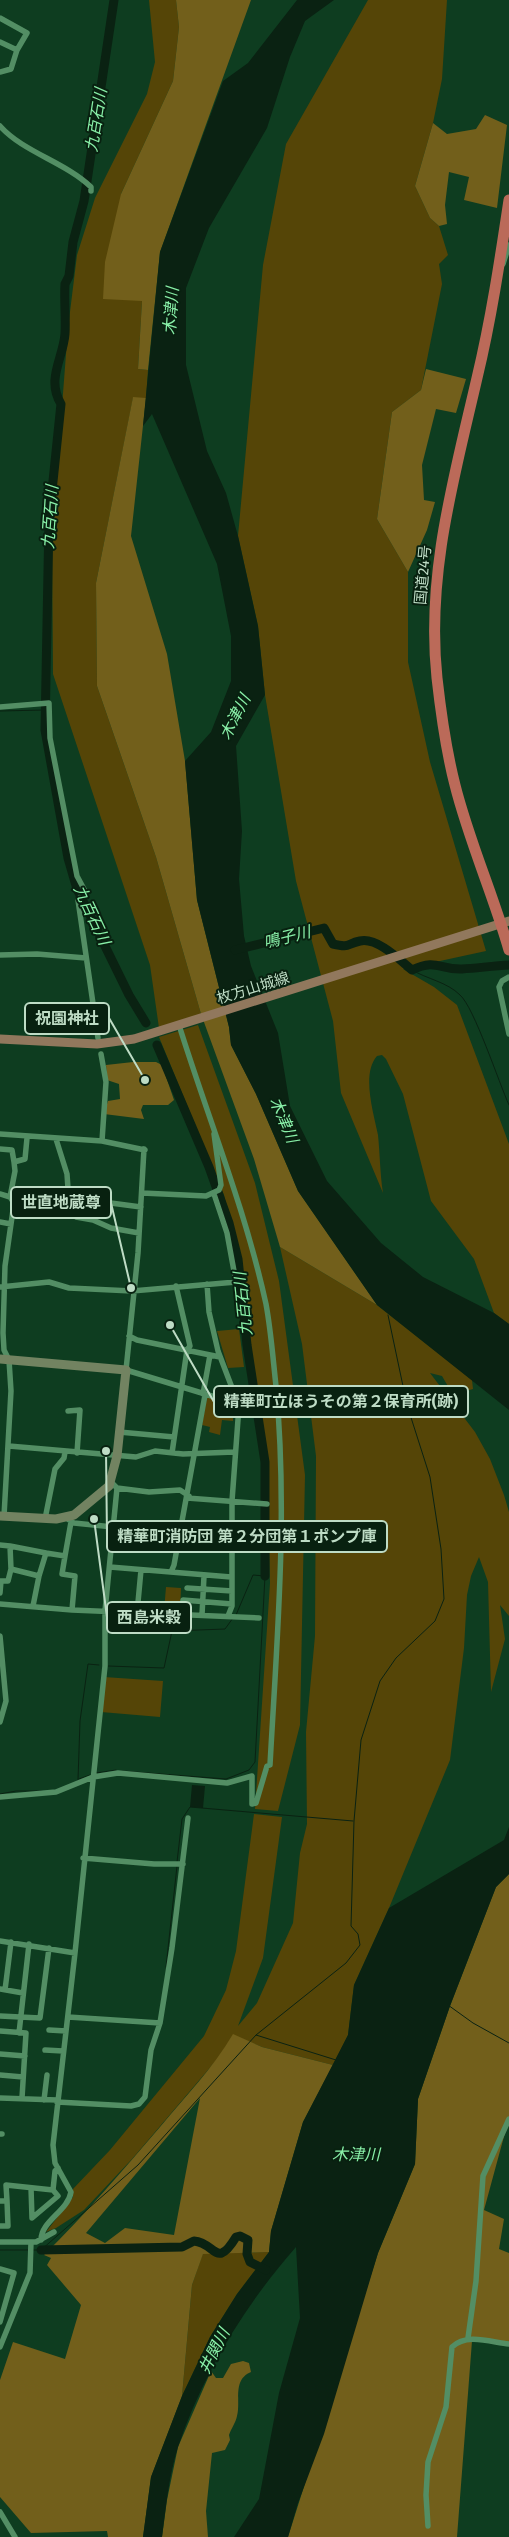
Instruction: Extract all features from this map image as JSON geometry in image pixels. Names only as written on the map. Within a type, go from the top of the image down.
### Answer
[{"type":"highway","name":"国道24号","points":[[509,200],[498,274],[477,377],[445,512],[438,564],[435,612],[437,676],[444,735],[455,786],[509,948]]},
{"type":"main road","name":"枚方山城線","points":[[0,1039],[97,1044],[134,1039],[502,924]]},
{"type":"street","points":[[0,18],[27,33],[17,50],[11,69],[3,71],[0,67]]},
{"type":"street","points":[[0,42],[17,50]]},
{"type":"street","points":[[0,126],[20,141],[82,178],[91,189]]},
{"type":"street","points":[[498,274],[509,245]]},
{"type":"street","points":[[0,706],[49,703],[49,730],[57,773],[77,876],[85,891],[78,900],[98,1038]]},
{"type":"street","points":[[0,954],[37,954],[86,958]]},
{"type":"street","points":[[509,977],[502,981],[499,987],[509,1034]]},
{"type":"street","points":[[0,1797],[56,1792],[94,1777],[118,1773],[227,1783],[252,1776],[252,1804],[256,1804],[267,1766],[270,1765],[282,1530],[281,1452],[266,1304],[246,1226],[225,1156],[214,1130],[180,1025]]},
{"type":"street","points":[[101,1054],[106,1082],[102,1141]]},
{"type":"street","points":[[142,1193],[206,1196],[214,1194],[219,1190],[221,1185],[214,1130]]},
{"type":"street","points":[[0,1134],[27,1138],[102,1141],[144,1150],[134,1290],[114,1486],[113,1525],[105,1611],[105,1666],[53,2151],[58,2168],[68,2186],[70,2197],[44,2229],[41,2240]]},
{"type":"street","points":[[14,1162],[25,1159],[27,1138]]},
{"type":"street","points":[[56,1139],[67,1174],[67,1204],[76,1216],[93,1220],[111,1228],[139,1233]]},
{"type":"street","points":[[0,1149],[12,1150],[16,1171],[3,1287],[2,1333],[10,1446],[1,1516],[69,1519],[181,1534]]},
{"type":"street","points":[[0,1194],[12,1200],[40,1207],[98,1201],[141,1207]]},
{"type":"street","points":[[3,1287],[49,1282],[69,1288],[158,1290],[176,1286],[236,1282],[227,1233],[214,1194]]},
{"type":"street","points":[[0,1222],[11,1224]]},
{"type":"street","points":[[207,1284],[209,1312],[220,1357],[238,1404],[232,1502],[232,1604],[228,1616]]},
{"type":"street","points":[[172,1453],[187,1350],[190,1346],[176,1286]]},
{"type":"street","points":[[129,1336],[137,1340],[220,1357]]},
{"type":"street","points":[[171,1572],[178,1550],[188,1497],[210,1355]]},
{"type":"street","points":[[4,1359],[126,1370],[238,1404]]},
{"type":"street","points":[[68,1411],[80,1410],[77,1453]]},
{"type":"street","points":[[119,1432],[174,1437]]},
{"type":"street","points":[[10,1446],[136,1457],[155,1451],[194,1454],[234,1452]]},
{"type":"street","points":[[45,1519],[55,1469],[64,1458],[65,1452]]},
{"type":"street","points":[[69,1519],[114,1486],[149,1492],[180,1490],[188,1497],[267,1504]]},
{"type":"street","points":[[69,1519],[62,1574],[75,1576],[72,1610]]},
{"type":"street","points":[[147,1543],[178,1550]]},
{"type":"street","points":[[179,1543],[231,1546]]},
{"type":"street","points":[[0,1545],[65,1556]]},
{"type":"street","points":[[0,1593],[1,1580],[8,1581],[11,1569],[10,1546]]},
{"type":"street","points":[[33,1606],[46,1553]]},
{"type":"street","points":[[110,1566],[204,1576],[232,1577]]},
{"type":"street","points":[[11,1569],[39,1576]]},
{"type":"street","points":[[137,1613],[141,1570]]},
{"type":"street","points":[[202,1615],[204,1576]]},
{"type":"street","points":[[188,1588],[232,1591]]},
{"type":"street","points":[[182,1614],[183,1600],[232,1604]]},
{"type":"street","points":[[0,1604],[72,1610],[259,1618]]},
{"type":"street","points":[[0,1636],[6,1701],[0,1722]]},
{"type":"street","points":[[0,2098],[130,2106],[139,2104],[145,2097],[151,2050],[160,2023],[188,1818]]},
{"type":"street","points":[[83,1858],[154,1864],[183,1864]]},
{"type":"street","points":[[0,1941],[29,1944],[75,1953]]},
{"type":"street","points":[[10,1942],[2,1990],[23,1992]]},
{"type":"street","points":[[18,2033],[29,1944]]},
{"type":"street","points":[[0,2016],[40,2018],[49,1948]]},
{"type":"street","points":[[68,2016],[160,2023]]},
{"type":"street","points":[[49,2030],[66,2031]]},
{"type":"street","points":[[0,2031],[26,2033],[22,2098]]},
{"type":"street","points":[[45,2050],[63,2051]]},
{"type":"street","points":[[0,2054],[25,2056]]},
{"type":"street","points":[[0,2075],[23,2077]]},
{"type":"street","points":[[44,2100],[47,2075]]},
{"type":"street","points":[[468,2338],[476,2281],[483,2176],[509,2119]]},
{"type":"street","points":[[53,2190],[55,2171],[58,2168]]},
{"type":"street","points":[[0,2226],[8,2226],[7,2201],[3,2184],[53,2190],[58,2196],[32,2218],[31,2188]]},
{"type":"street","points":[[0,2201],[7,2201]]},
{"type":"street","points":[[0,2242],[31,2243],[41,2240],[54,2232]]},
{"type":"street","points":[[0,2347],[30,2273],[31,2243]]},
{"type":"street","points":[[0,2269],[14,2272],[0,2322]]},
{"type":"street","points":[[428,2526],[426,2494],[428,2462],[446,2407],[452,2347],[459,2341],[468,2338],[509,2344]]},
{"type":"street","points":[[0,2512],[16,2537]]},
{"type":"shaded area","points":[[149,0],[176,0],[179,27],[173,81],[121,194],[142,301],[138,369],[148,370],[146,398],[133,398],[96,583],[97,686],[156,857],[201,1014],[159,1028],[150,965],[53,674],[52,537],[68,328],[77,255],[95,198],[147,94],[155,62]]},
{"type":"shaded area","points":[[176,0],[251,0],[160,252],[148,370],[138,369],[142,301],[103,299],[105,262],[121,194],[173,81],[179,27]]},
{"type":"shaded area","points":[[368,0],[447,0],[442,79],[433,123],[415,186],[430,218],[439,226],[448,255],[439,264],[442,284],[421,390],[392,412],[377,519],[408,572],[408,662],[430,762],[486,951],[403,969],[434,987],[457,1005],[509,1144],[509,1324],[494,1313],[474,1259],[431,1201],[403,1094],[386,1059],[382,1055],[377,1056],[372,1064],[369,1083],[378,1135],[383,1193],[341,1093],[333,1021],[296,881],[265,695],[258,626],[238,536],[263,265],[286,144]]},
{"type":"shaded area","points":[[485,115],[507,125],[497,208],[464,200],[469,177],[449,172],[445,205],[447,224],[439,226],[430,218],[415,186],[433,123],[447,134],[476,129]]},
{"type":"shaded area","points":[[426,369],[466,379],[456,413],[436,409],[422,465],[424,500],[435,502],[427,530],[408,572],[377,519],[392,412],[421,390]]},
{"type":"shaded area","points":[[133,397],[146,398],[131,536],[167,654],[185,761],[197,900],[229,1027],[231,1045],[256,1094],[298,1191],[377,1305],[280,1247],[254,1159],[201,1014],[156,857],[97,686],[96,583]]},
{"type":"shaded area","points":[[198,1025],[255,1183],[279,1281],[305,1475],[300,1725],[278,1811],[255,1809],[270,1583],[267,1465],[261,1433],[239,1257],[224,1195],[159,1037]]},
{"type":"shaded area","points":[[156,1062],[162,1065],[174,1100],[168,1105],[143,1105],[141,1110],[144,1119],[104,1114],[108,1101],[120,1099],[119,1084],[107,1080],[106,1065]]},
{"type":"shaded area","points":[[280,1247],[377,1305],[472,1380],[473,1389],[459,1393],[449,1388],[442,1376],[430,1373],[475,1432],[490,1459],[509,1512],[509,1616],[500,1605],[505,1639],[491,1692],[488,1582],[479,1557],[471,1576],[467,1595],[464,1648],[450,1760],[389,1908],[354,1985],[348,2035],[333,2065],[262,2047],[233,2035],[219,2057],[132,2159],[84,2210],[56,2228],[46,2232],[73,2197],[73,2189],[110,2150],[204,2036],[226,1990],[236,1951],[254,1814],[282,1817],[263,1958],[238,2026],[257,2003],[293,1923],[300,1853],[307,1824],[306,1732],[315,1636],[316,1456],[302,1344]]},
{"type":"shaded area","points":[[239,1329],[244,1367],[228,1368],[217,1331]]},
{"type":"shaded area","points":[[207,1397],[233,1407],[233,1421],[222,1420],[220,1435],[209,1432],[210,1427],[202,1425]]},
{"type":"shaded area","points":[[166,1587],[181,1588],[180,1612],[164,1611]]},
{"type":"shaded area","points":[[104,1677],[163,1681],[160,1717],[101,1712]]},
{"type":"shaded area","points":[[509,1874],[509,2118],[484,2210],[504,2219],[499,2249],[509,2253],[509,2343],[472,2341],[457,2537],[288,2537],[378,2253],[415,2164],[418,2099],[450,2006],[496,1887]]},
{"type":"shaded area","points":[[233,2034],[262,2047],[333,2065],[303,2122],[271,2231],[269,2252],[203,2254],[192,2285],[182,2396],[151,2477],[143,2537],[108,2537],[107,2531],[31,2533],[0,2497],[0,2380],[13,2342],[65,2359],[81,2305],[47,2265],[51,2258],[44,2255],[117,2176],[198,2082],[217,2059]],"holes":[[[200,2098],[174,2235],[125,2228],[105,2243],[86,2233]]]},
{"type":"shaded area","points":[[269,2252],[237,2294],[210,2337],[182,2396],[192,2285],[203,2253]]},
{"type":"shaded area","points":[[243,2361],[249,2363],[251,2372],[241,2380],[239,2385],[238,2410],[236,2421],[229,2435],[230,2440],[225,2450],[212,2453],[206,2511],[208,2537],[162,2537],[167,2500],[178,2447],[211,2371],[216,2378],[223,2378],[231,2364]]},
{"type":"water","name":"木津川","points":[[297,0],[334,0],[305,21],[290,57],[267,128],[209,228],[186,288],[186,365],[207,451],[226,493],[238,536],[258,626],[265,695],[236,746],[242,831],[239,879],[244,936],[251,966],[278,1033],[290,1106],[327,1181],[381,1243],[423,1277],[494,1313],[509,1324],[509,1410],[377,1305],[298,1191],[256,1094],[231,1045],[229,1027],[197,900],[185,761],[211,732],[231,681],[231,636],[217,564],[152,414],[143,426],[160,252],[223,81],[248,63]]},
{"type":"water","points":[[192,1785],[205,1786],[203,1808],[190,1807]]},
{"type":"water","name":"木津川","points":[[509,1827],[509,1874],[496,1887],[450,2006],[418,2099],[415,2164],[378,2253],[324,2434],[298,2503],[288,2537],[234,2537],[259,2499],[279,2393],[300,2318],[296,2247],[277,2269],[243,2316],[213,2366],[188,2420],[178,2447],[170,2480],[162,2537],[143,2537],[151,2477],[182,2396],[210,2337],[237,2294],[269,2252],[271,2231],[303,2122],[348,2035],[354,1985],[389,1908],[504,1840]]},
{"type":"waterway","name":"九百石川","points":[[114,0],[84,201],[73,242],[69,276],[65,284],[65,334],[55,377],[55,386],[61,404],[49,520],[45,730],[68,858],[77,889],[129,995],[146,1023]]},
{"type":"waterway","points":[[0,711],[45,710]]},
{"type":"waterway","name":"鳴子川","points":[[235,950],[324,928],[333,944],[345,946],[360,941],[374,942],[395,955],[412,970],[427,965],[455,969],[509,965]]},
{"type":"waterway","points":[[412,970],[449,987],[466,1002],[479,1029],[509,1105]]},
{"type":"waterway","name":"九百石川","points":[[157,1045],[209,1167],[229,1223],[238,1259],[247,1345],[265,1462],[265,1576]]},
{"type":"waterway","points":[[256,2035],[346,1963],[360,1945],[358,1934],[351,1926],[354,1821],[361,1740],[380,1681],[396,1658],[435,1621],[444,1599],[441,1549],[430,1477],[407,1405],[388,1315]]},
{"type":"waterway","points":[[122,1771],[226,1779],[249,1770],[255,1762],[265,1576],[253,1575],[236,1615]]},
{"type":"waterway","points":[[108,1666],[164,1668],[172,1631],[225,1629],[233,1618]]},
{"type":"waterway","points":[[78,1780],[80,1721],[88,1664],[99,1665]]},
{"type":"waterway","points":[[96,1773],[116,1770]]},
{"type":"waterway","points":[[79,1779],[90,1775]]},
{"type":"waterway","points":[[0,1794],[16,1791],[42,1791]]},
{"type":"waterway","points":[[177,1862],[182,1819],[190,1807],[353,1821]]},
{"type":"waterway","points":[[166,1967],[177,1866]]},
{"type":"waterway","points":[[448,2005],[473,2023],[509,2043]]},
{"type":"waterway","points":[[33,2250],[41,2250],[138,2165],[256,2035],[336,2060]]},
{"type":"waterway","points":[[41,2250],[182,2247],[194,2241],[220,2253],[224,2252],[236,2237],[240,2236],[248,2240],[247,2254],[250,2262],[266,2270]]},
{"type":"waterway","points":[[0,2250],[29,2250]]},
{"type":"place","name":"祝園神社","points":[[145,1080]]},
{"type":"place","name":"世直地蔵尊","points":[[131,1288]]},
{"type":"place","name":"精華町立ほうその第２保育所(跡)","points":[[170,1325]]},
{"type":"place","name":"精華町消防団 第２分団第１ポンプ庫","points":[[106,1451]]},
{"type":"place","name":"西島米穀","points":[[94,1519]]},
{"type":"water label","name":"井関川","points":[[214,2351]]}]
